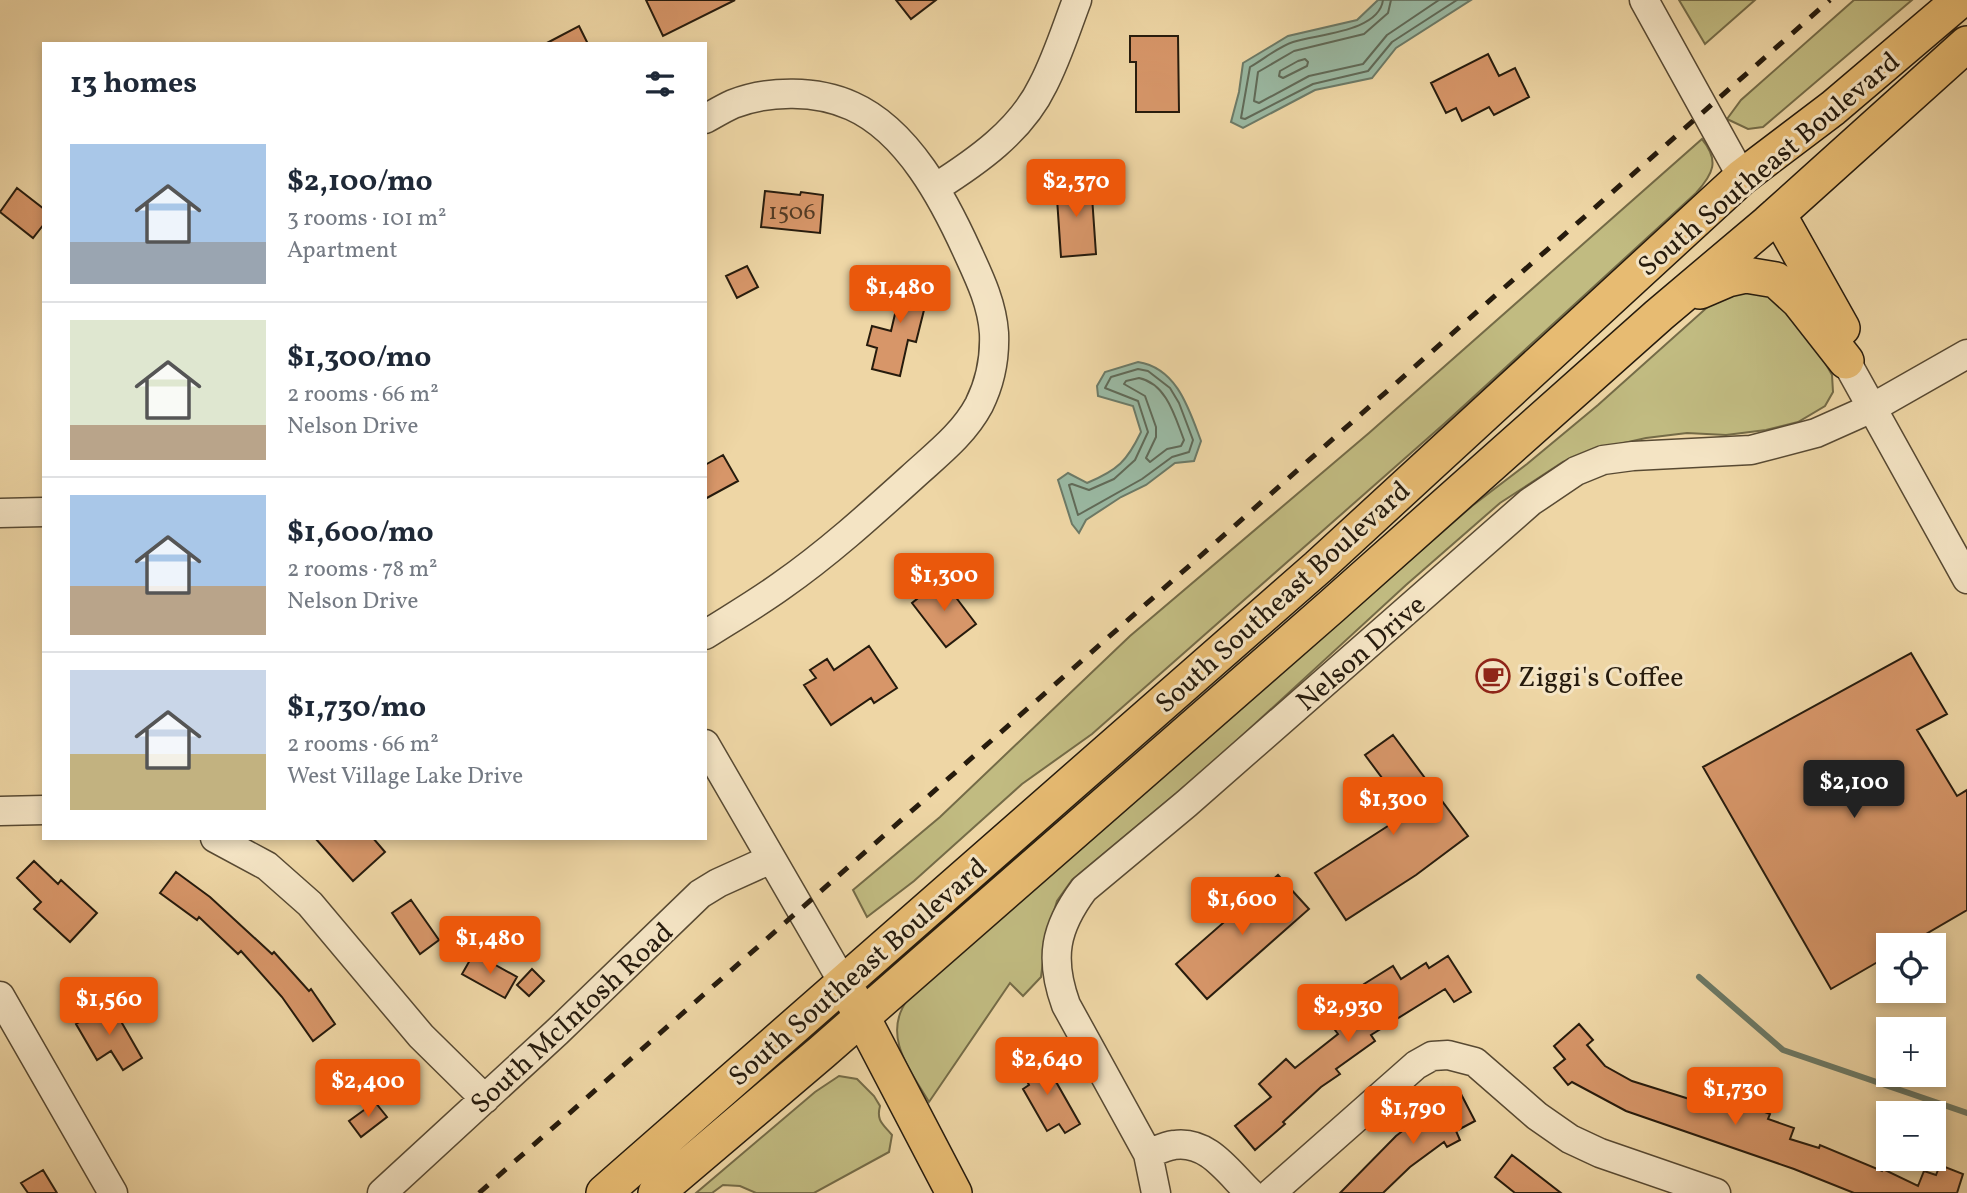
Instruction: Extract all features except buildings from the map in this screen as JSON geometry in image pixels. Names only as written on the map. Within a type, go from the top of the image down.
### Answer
[{"type":"main road","name":"South Southeast Boulevard","points":[[604,1193],[1318,567],[1742,177],[1833,108],[1960,0]]},
{"type":"main road","name":"South Southeast Boulevard","points":[[656,1193],[862,1017],[1321,615],[1778,214],[1967,44]]},
{"type":"main road","points":[[1667,309],[1681,273],[1730,227],[1737,212],[1742,177]]},
{"type":"main road","points":[[1778,214],[1850,342],[1846,360]]},
{"type":"main road","points":[[1667,309],[1728,279],[1746,275],[1776,280],[1799,301],[1846,360]]},
{"type":"main road","points":[[844,984],[954,1193]]},
{"type":"street","points":[[935,188],[967,168],[1023,116],[1043,87],[1077,0]]},
{"type":"street","points":[[1644,0],[1742,177]]},
{"type":"street","points":[[707,118],[733,104],[760,97],[793,94],[838,101],[866,113],[880,124],[918,164],[957,228],[989,304],[994,350],[991,372],[980,403],[956,438],[846,536],[782,586],[707,634]]},
{"type":"street","name":"Nelson Drive","points":[[1156,1193],[1148,1154],[1066,1004],[1060,988],[1057,941],[1071,906],[1084,889],[1186,804],[1530,502],[1576,471],[1603,460],[1751,450],[1816,433],[1872,408],[1967,354]]},
{"type":"street","points":[[1846,360],[1967,579]]},
{"type":"street","points":[[0,513],[42,512]]},
{"type":"street","points":[[707,747],[844,984]]},
{"type":"street","points":[[0,811],[42,810]]},
{"type":"street","points":[[219,840],[267,866],[310,904],[421,1036],[485,1099]]},
{"type":"street","name":"South McIntosh Road","points":[[382,1193],[701,894],[718,883],[771,859]]},
{"type":"street","points":[[0,996],[113,1193]]},
{"type":"street","points":[[1271,1193],[1416,1065],[1432,1056],[1448,1055],[1475,1062],[1536,1116],[1570,1139],[1600,1153],[1716,1193]]},
{"type":"street","points":[[1148,1154],[1172,1144],[1195,1146],[1218,1160],[1250,1193]]},
{"type":"shaded area","points":[[1679,0],[1755,0],[1705,44]]},
{"type":"shaded area","points":[[1854,0],[1912,0],[1763,127],[1748,129],[1727,119],[1741,100]]},
{"type":"shaded area","points":[[1702,139],[1711,154],[1712,167],[1707,180],[1696,193],[1445,423],[1092,734],[1022,784],[914,881],[867,917],[853,890],[940,817],[1130,636],[1369,433]]},
{"type":"shaded area","points":[[1747,285],[1795,309],[1832,375],[1833,392],[1825,406],[1798,422],[1766,430],[1726,435],[1687,433],[1606,447],[1563,462],[1500,503],[1406,585],[1208,767],[1072,880],[1057,901],[1046,938],[1041,977],[1023,996],[1010,983],[929,1102],[907,1065],[898,1039],[900,1012],[908,999],[1472,506],[1598,405],[1712,303]]},
{"type":"shaded area","points":[[839,1076],[857,1079],[874,1096],[880,1106],[880,1119],[892,1135],[889,1152],[814,1193],[756,1193],[740,1186],[723,1185],[712,1193],[696,1193],[815,1092]]},
{"type":"water","points":[[1378,0],[1471,0],[1396,48],[1372,78],[1315,90],[1243,128],[1231,122],[1243,63],[1288,36],[1357,20]]},
{"type":"water","points":[[1138,362],[1163,372],[1172,381],[1186,404],[1201,441],[1194,461],[1175,463],[1146,485],[1121,497],[1086,520],[1079,533],[1072,524],[1058,480],[1068,473],[1087,483],[1114,469],[1131,450],[1141,432],[1133,406],[1098,396],[1097,386],[1105,372]]},
{"type":"waterway","points":[[1699,977],[1783,1050],[1967,1113]]},
{"type":"railway","points":[[479,1193],[1830,0]]},
{"type":"place","name":"Ziggi's Coffee","points":[[1493,676]]}]
